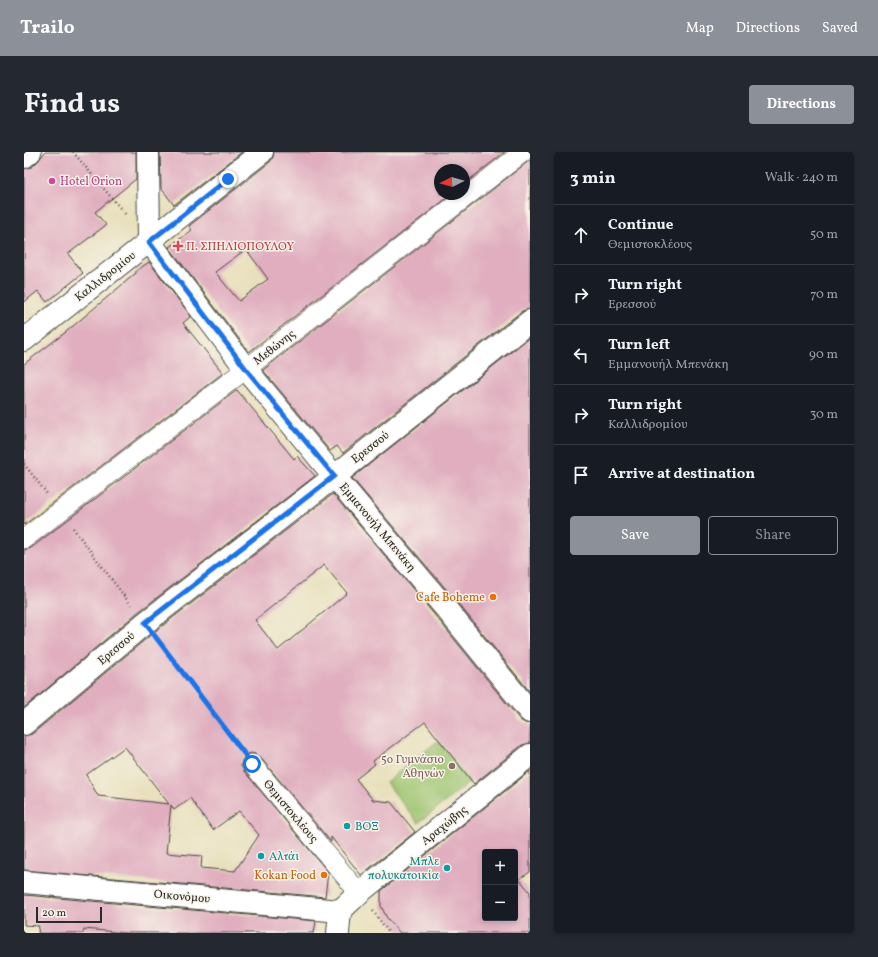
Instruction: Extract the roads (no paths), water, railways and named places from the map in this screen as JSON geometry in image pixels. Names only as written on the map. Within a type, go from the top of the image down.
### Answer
[{"type":"street","points":[[24,157],[30,152]]},
{"type":"street","points":[[148,152],[149,242]]},
{"type":"street","name":"Καλλιδρομίου","points":[[24,340],[262,152]]},
{"type":"street","name":"Μεθώνης","points":[[24,539],[246,369],[523,152]]},
{"type":"street","name":"Εμμανουήλ Μπενάκη","points":[[149,242],[246,369],[530,712]]},
{"type":"street","name":"Ερεσσού","points":[[24,724],[145,623],[530,321]]},
{"type":"street","name":"Αραχώβης","points":[[340,911],[359,893],[530,755]]},
{"type":"street","name":"Θεμιστοκλέους","points":[[252,764],[359,893]]},
{"type":"street","name":"Οικονόμου","points":[[24,882],[340,911]]},
{"type":"street","points":[[338,933],[340,911]]},
{"type":"place","name":"Hotel Orion","points":[[52,181]]},
{"type":"place","name":"Π. ΣΠΗΛΙΟΠΟΥΛΟΥ","points":[[178,246]]},
{"type":"place","name":"Cafe Boheme","points":[[493,597]]},
{"type":"place","name":"5ο Γυμνάσιο Αθηνών","points":[[452,766]]},
{"type":"place","name":"ΒΟΞ","points":[[347,826]]},
{"type":"place","name":"Αλτάι","points":[[261,856]]},
{"type":"place","name":"Μπλε πολυκατοικία","points":[[447,868]]},
{"type":"place","name":"Kokan Food","points":[[324,875]]}]
